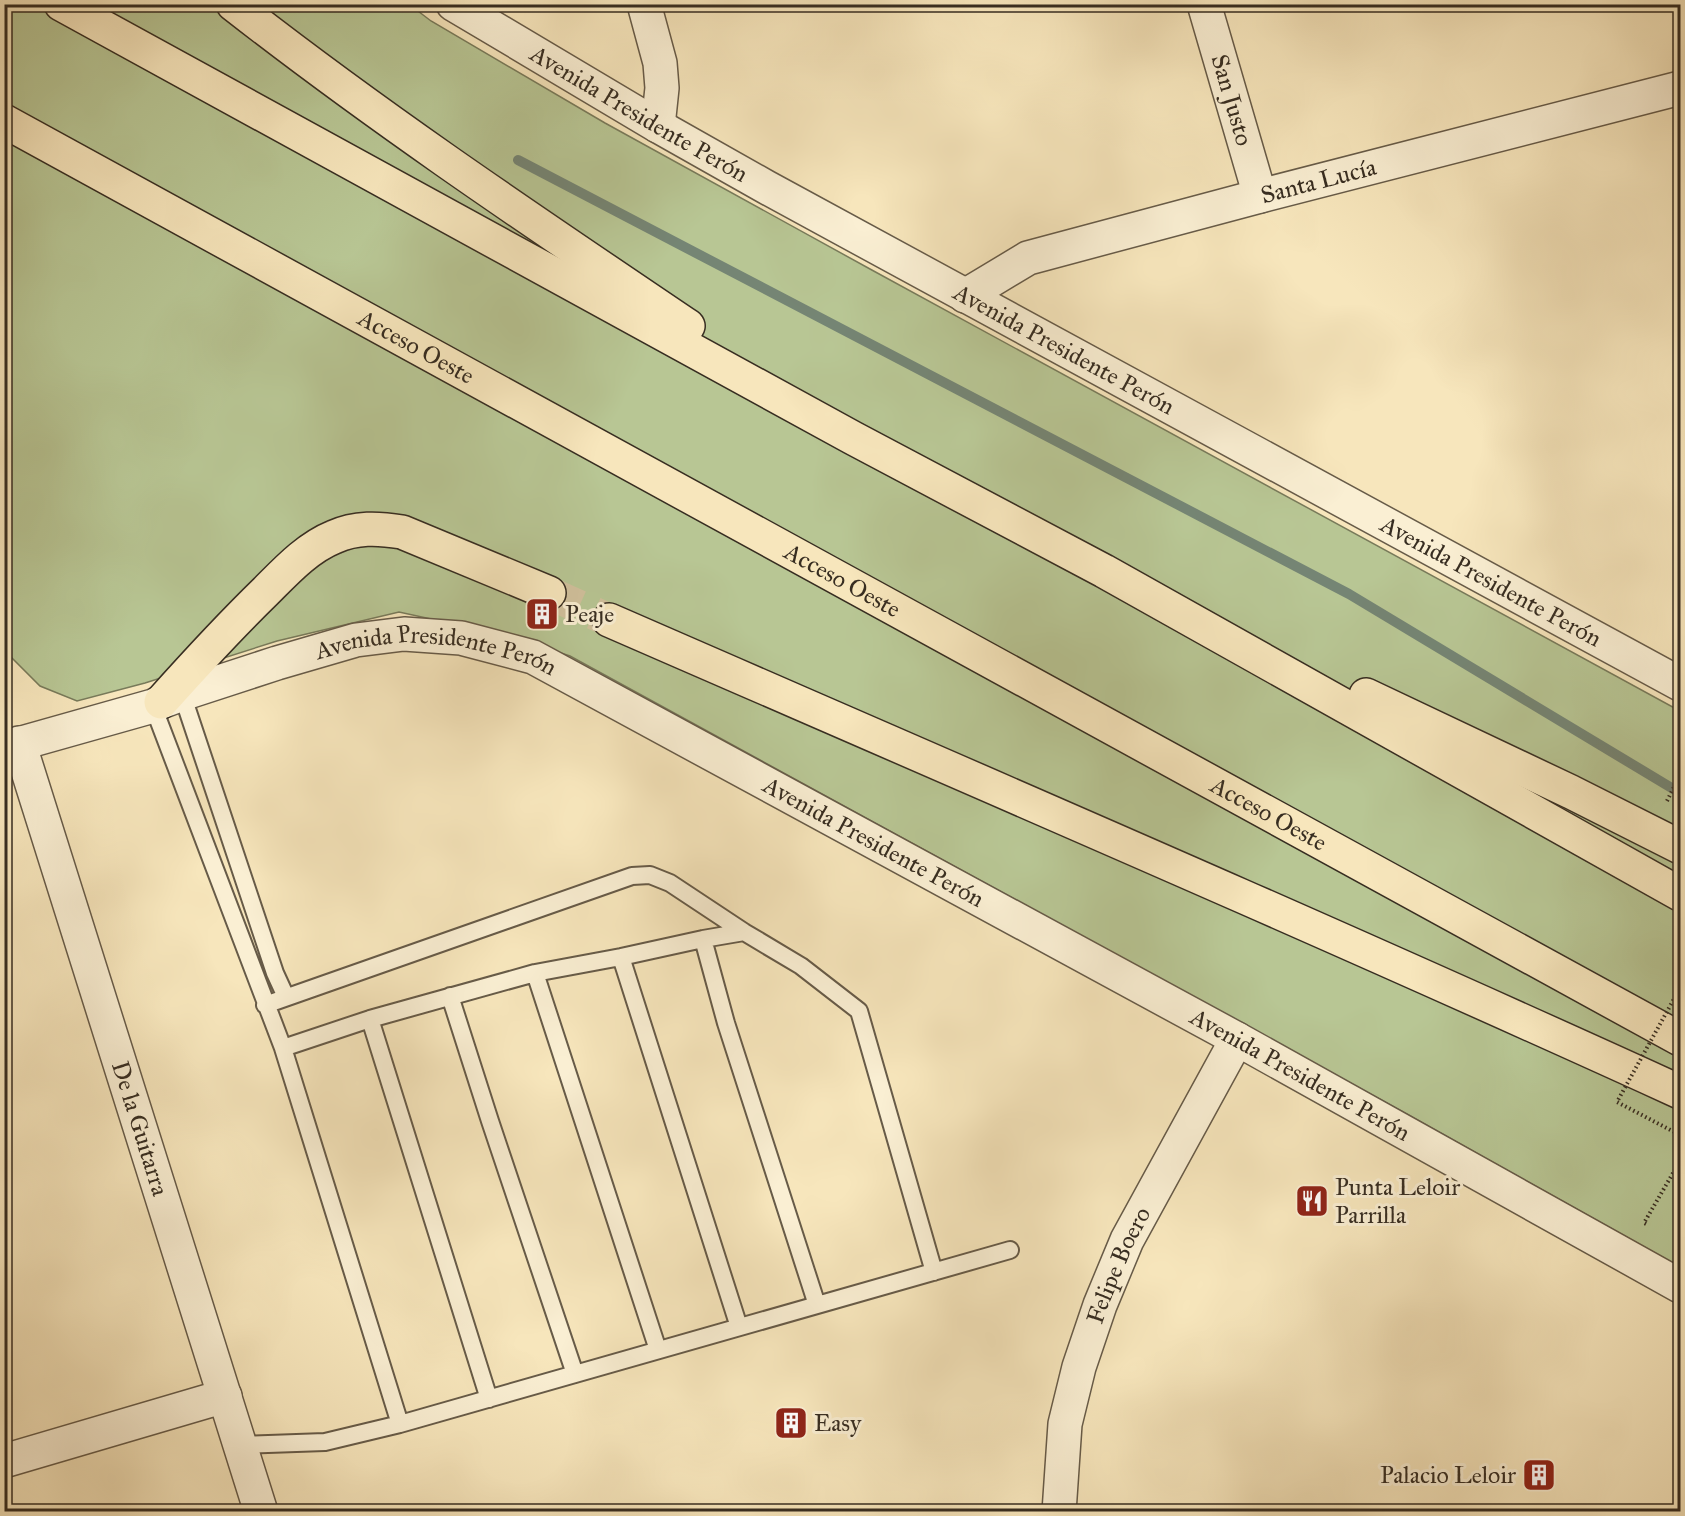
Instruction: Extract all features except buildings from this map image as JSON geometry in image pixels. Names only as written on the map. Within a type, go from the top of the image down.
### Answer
[{"type":"highway","points":[[61,4],[853,438],[1104,571],[1680,894]]},
{"type":"highway","points":[[233,4],[297,54],[534,223],[853,438]]},
{"type":"highway","name":"Acceso Oeste","points":[[4,121],[1680,1039]]},
{"type":"highway","points":[[165,701],[235,621],[289,568],[311,550],[333,537],[355,530],[381,528],[402,532],[549,593]]},
{"type":"highway","points":[[1104,571],[1560,787],[1680,847]]},
{"type":"highway","points":[[609,620],[1163,861],[1680,1092]]},
{"type":"street","name":"Avenida Presidente Perón","points":[[453,4],[658,126],[965,296],[1680,684]]},
{"type":"street","points":[[644,4],[660,63],[662,88],[658,126]]},
{"type":"street","name":"San Justo","points":[[1204,4],[1260,196]]},
{"type":"street","name":"Santa Lucía","points":[[965,296],[1028,258],[1680,88]]},
{"type":"street","name":"Avenida Presidente Perón","points":[[9,737],[165,701],[277,663],[356,640],[404,634],[461,638],[533,657],[1237,1039],[1680,1287]]},
{"type":"street","name":"De la Guitarra","points":[[9,737],[261,1512]]},
{"type":"street","name":"Felipe Boero","points":[[1059,1512],[1065,1424],[1079,1367],[1100,1305],[1127,1240],[1237,1039]]},
{"type":"street","points":[[4,1461],[225,1396]]},
{"type":"lane","points":[[165,701],[286,997]]},
{"type":"lane","points":[[165,701],[265,1005],[283,1048],[400,1424]]},
{"type":"lane","points":[[265,1005],[632,876],[650,875],[670,883],[801,966],[859,1011],[934,1272]]},
{"type":"lane","points":[[283,1048],[370,1019],[535,973],[744,932]]},
{"type":"lane","points":[[703,939],[726,1023],[817,1305]]},
{"type":"lane","points":[[621,957],[739,1327]]},
{"type":"lane","points":[[535,973],[658,1350]]},
{"type":"lane","points":[[450,996],[493,1132],[575,1374]]},
{"type":"lane","points":[[370,1019],[489,1399]]},
{"type":"lane","points":[[241,1445],[325,1442],[400,1424],[1010,1250]]},
{"type":"path","points":[[1680,988],[1617,1102],[1680,1135]]},
{"type":"path","points":[[1653,1228],[1644,1223],[1680,1161]]},
{"type":"green space","points":[[5,5],[410,5],[431,21],[605,123],[1680,711],[1680,1267],[1405,1113],[570,656],[509,636],[399,612],[277,641],[145,683],[77,701],[40,686],[11,657],[5,647]]},
{"type":"waterway","points":[[518,160],[1349,594],[1680,793]]},
{"type":"tunnel","points":[[549,593],[609,620]]},
{"type":"place","name":"Peaje","points":[[542,614]]},
{"type":"place","name":"Punta Leloir Parrilla","points":[[1312,1201]]},
{"type":"place","name":"Easy","points":[[791,1423]]},
{"type":"place","name":"Palacio Leloir","points":[[1539,1475]]}]
